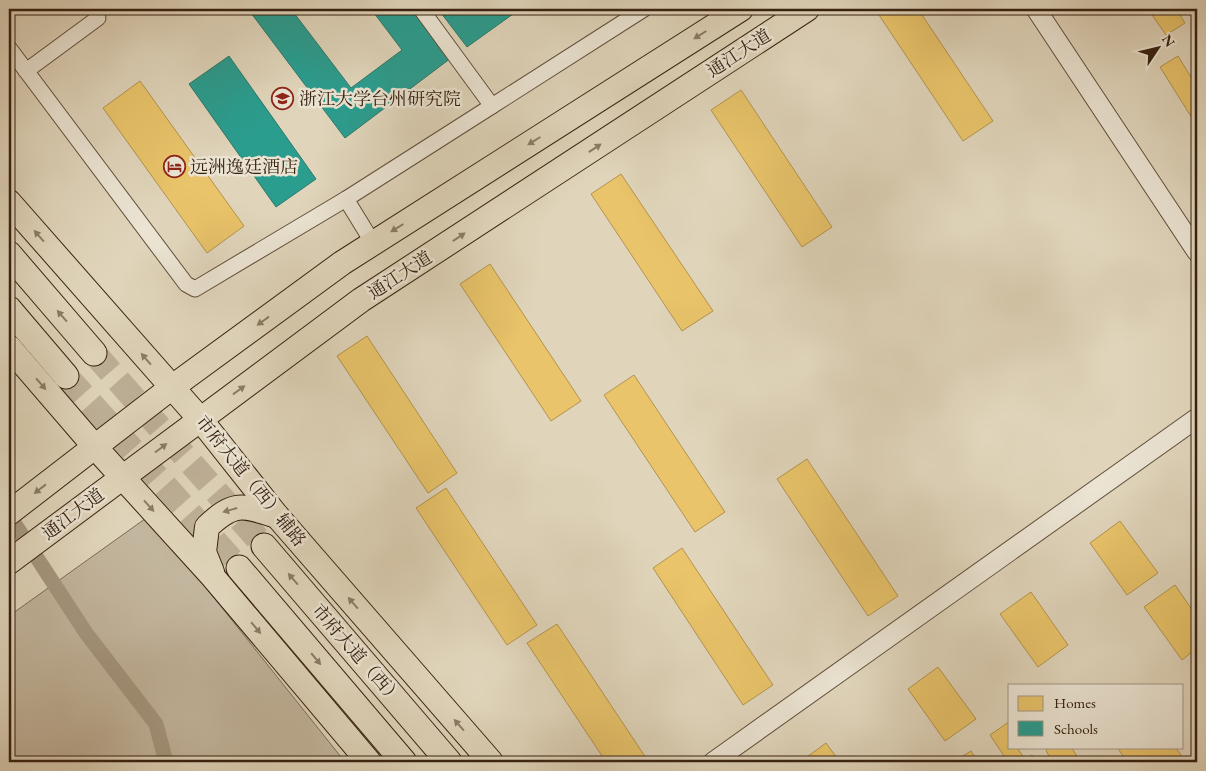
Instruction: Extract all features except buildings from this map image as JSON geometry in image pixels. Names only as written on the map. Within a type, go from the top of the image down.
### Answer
[{"type":"highway","points":[[9,254],[94,353]]},
{"type":"highway","points":[[9,309],[66,376]]},
{"type":"highway","name":"市府大道（西）","points":[[264,546],[449,762]]},
{"type":"highway","name":"市府大道（西）","points":[[239,568],[404,762]]},
{"type":"main road","name":"通江大道","points":[[9,513],[171,388],[342,263],[742,9]]},
{"type":"main road","name":"通江大道","points":[[16,556],[361,300],[807,9]]},
{"type":"main road","name":"市府大道（西）辅路","points":[[9,202],[200,419],[277,516],[492,762]]},
{"type":"main road","points":[[9,347],[95,447],[214,577],[369,762]]},
{"type":"main road","points":[[214,577],[204,552],[207,527],[223,512],[233,508],[250,507],[277,516]]},
{"type":"main road","points":[[9,517],[16,515],[25,517],[31,526],[33,536],[16,556]]},
{"type":"street","points":[[421,9],[492,106]]},
{"type":"street","points":[[9,48],[186,284],[195,289],[346,199],[644,9]]},
{"type":"street","points":[[1036,9],[1197,252]]},
{"type":"street","points":[[26,71],[98,18]]},
{"type":"street","points":[[346,199],[374,243]]},
{"type":"street","points":[[712,762],[1197,418]]},
{"type":"shaded area","points":[[149,516],[345,762],[9,762],[9,616]]},
{"type":"waterway","points":[[9,515],[86,633],[156,724],[166,762]]},
{"type":"tunnel","points":[[94,353],[264,546]]},
{"type":"tunnel","points":[[66,376],[239,568]]},
{"type":"place","name":"浙江大学台州研究院","points":[[283,99]]},
{"type":"place","name":"远洲逸廷酒店","points":[[174,167]]}]
